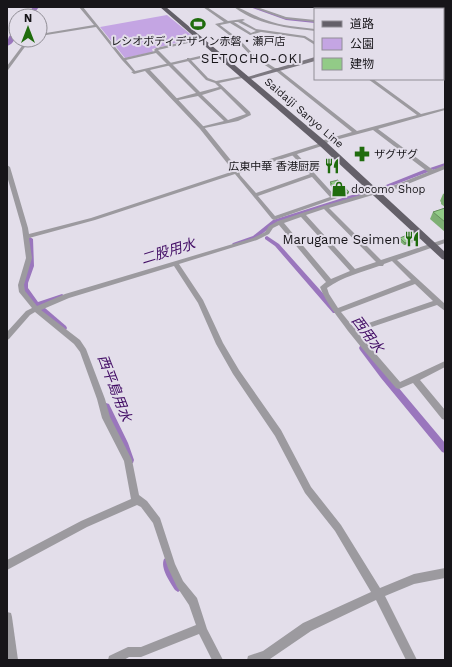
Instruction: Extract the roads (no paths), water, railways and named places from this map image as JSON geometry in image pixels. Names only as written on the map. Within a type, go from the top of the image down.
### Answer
[{"type":"main road","name":"Saidaiji Sanyo Line","points":[[163,7],[323,144],[445,257]]},
{"type":"main road","points":[[246,77],[314,59]]},
{"type":"street","points":[[80,7],[134,72],[217,53]]},
{"type":"street","points":[[205,7],[250,34],[261,31]]},
{"type":"street","points":[[236,7],[252,17],[283,26],[314,30]]},
{"type":"street","points":[[254,7],[285,18],[314,21]]},
{"type":"street","points":[[252,17],[217,24],[239,41],[252,55],[275,70],[356,133]]},
{"type":"street","points":[[238,21],[253,29],[261,31],[301,36],[314,43]]},
{"type":"street","points":[[48,34],[96,26]]},
{"type":"street","points":[[300,28],[301,36]]},
{"type":"street","points":[[123,59],[157,52],[157,49],[200,39]]},
{"type":"street","points":[[7,69],[22,48]]},
{"type":"street","points":[[157,52],[227,122]]},
{"type":"street","points":[[188,59],[207,79],[216,82],[249,115],[202,128]]},
{"type":"street","points":[[146,69],[202,128],[254,195],[274,218],[334,198],[294,154]]},
{"type":"street","points":[[216,82],[246,77]]},
{"type":"street","points":[[371,80],[421,116]]},
{"type":"street","points":[[176,100],[222,88]]},
{"type":"street","points":[[26,237],[93,219],[294,154],[323,144],[326,141],[445,109]]},
{"type":"street","points":[[374,128],[432,172]]},
{"type":"street","points":[[7,167],[26,237],[29,258],[21,285],[22,292],[36,308],[77,342],[82,351],[101,399],[106,418],[128,460],[135,498],[144,504],[157,521],[171,565],[180,584],[193,602],[202,628],[218,660]]},
{"type":"street","points":[[7,337],[28,313],[36,308],[67,296],[255,239],[268,233],[271,227],[280,222],[303,215],[324,206],[376,192],[386,191],[445,168]]},
{"type":"street","points":[[254,195],[313,175]]},
{"type":"street","points":[[324,206],[381,264]]},
{"type":"street","points":[[303,215],[354,272]]},
{"type":"street","points":[[280,222],[330,282]]},
{"type":"street","points":[[445,241],[394,260],[354,272],[330,282],[323,287],[323,292],[337,311],[400,386],[445,364]]},
{"type":"street","points":[[394,260],[445,308]]},
{"type":"street","points":[[176,264],[200,302],[236,372],[278,433],[308,490],[338,528],[378,594],[412,660]]},
{"type":"street","points":[[337,311],[416,280]]},
{"type":"street","points":[[354,331],[438,302]]},
{"type":"street","points":[[414,378],[445,416]]},
{"type":"street","points":[[7,565],[84,524],[134,502],[137,499]]},
{"type":"street","points":[[252,660],[266,655],[307,627],[378,594],[414,579],[445,573]]},
{"type":"street","points":[[7,617],[14,660]]},
{"type":"street","points":[[113,660],[128,652],[141,652],[202,628]]},
{"type":"waterway","points":[[252,7],[286,19],[314,22]]},
{"type":"waterway","name":"二股用水","points":[[433,168],[445,165]]},
{"type":"waterway","name":"二股用水","points":[[379,189],[426,171]]},
{"type":"waterway","name":"二股用水","points":[[235,244],[255,237],[275,221],[371,191]]},
{"type":"waterway","name":"西用水","points":[[267,238],[277,245],[335,311]]},
{"type":"waterway","name":"二股用水","points":[[30,239],[31,266],[25,283],[25,288],[37,305],[62,296]]},
{"type":"waterway","name":"西平島用水","points":[[43,310],[64,328]]},
{"type":"waterway","name":"西用水","points":[[363,348],[384,376],[445,449]]},
{"type":"waterway","name":"西平島用水","points":[[106,406],[130,460]]},
{"type":"waterway","name":"西平島用水","points":[[167,562],[170,572],[178,587]]},
{"type":"place","name":"レシオボディデザイン赤磐・瀬戸店","points":[[198,24]]},
{"type":"place","name":"ザグザグ","points":[[362,154]]},
{"type":"place","name":"広東中華 香港厨房","points":[[332,166]]},
{"type":"place","name":"docomo Shop","points":[[339,189]]},
{"type":"place","name":"Marugame Seimen","points":[[412,239]]},
{"type":"district","name":"SETOCHO-OKI","points":[[252,58]]}]
